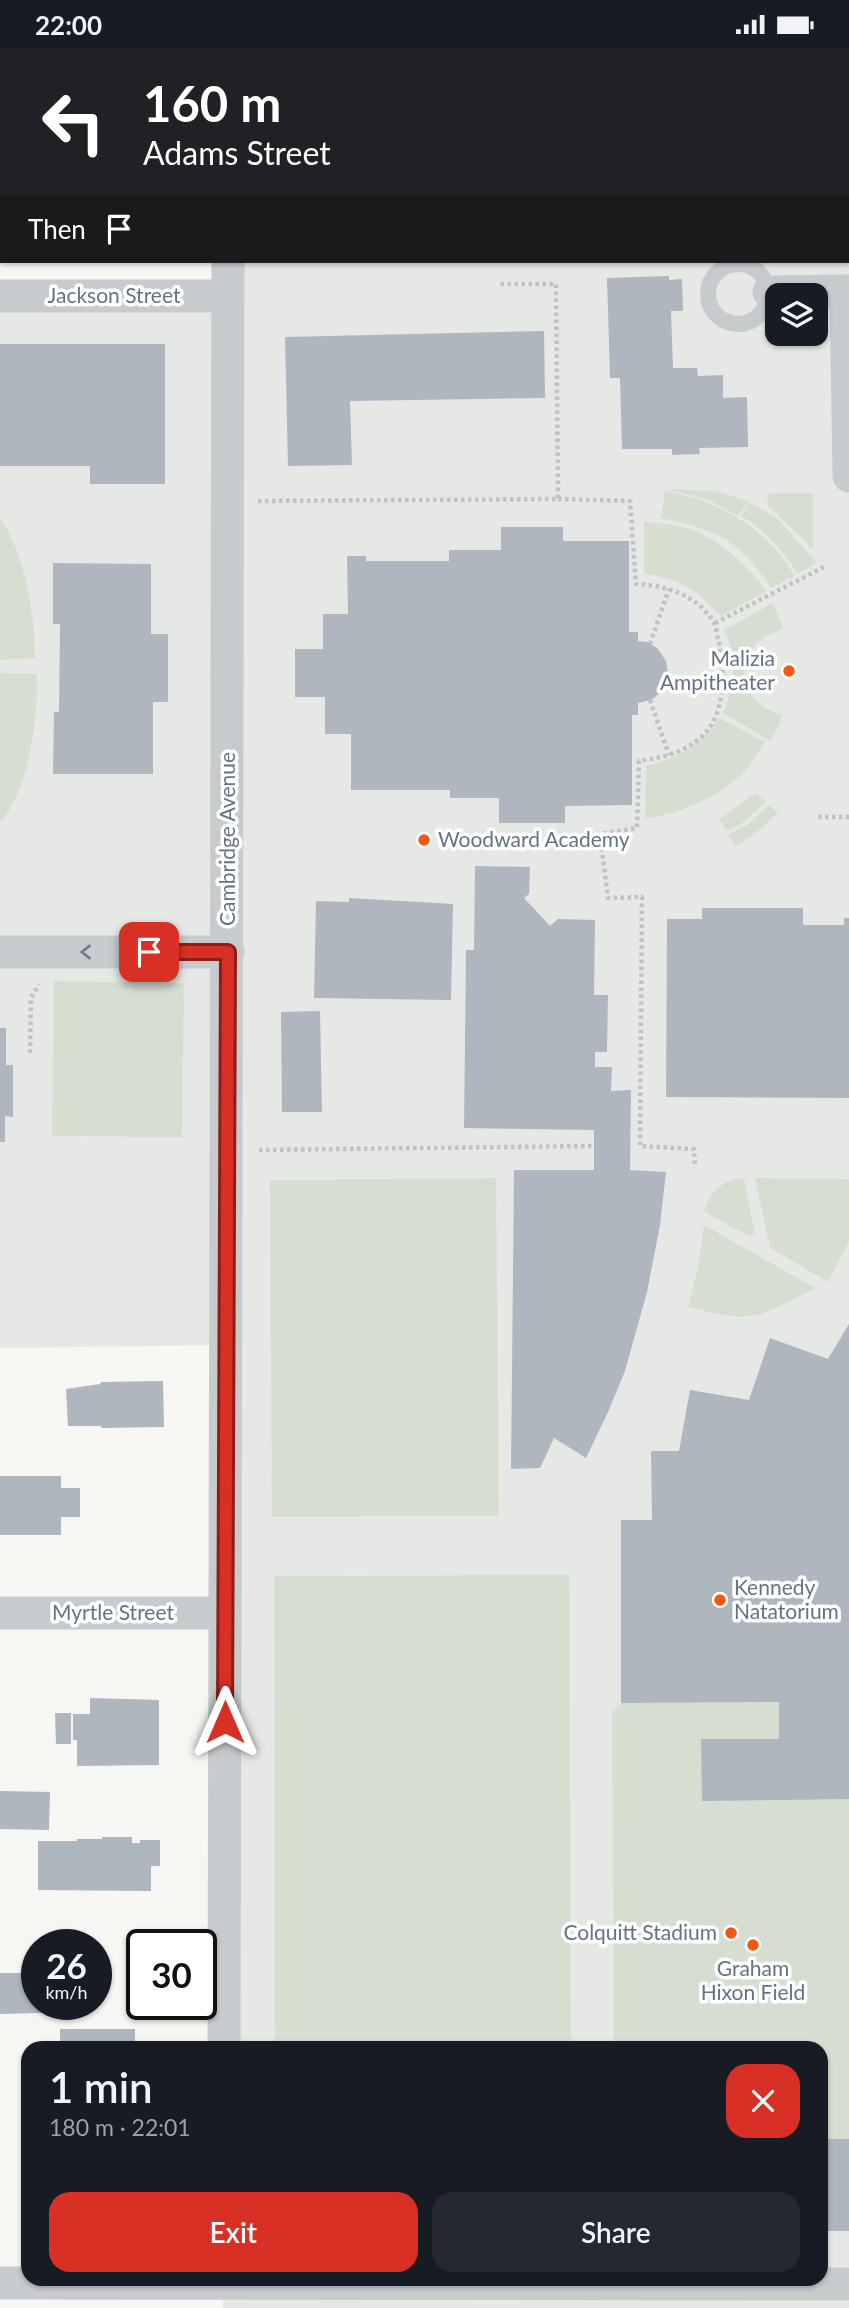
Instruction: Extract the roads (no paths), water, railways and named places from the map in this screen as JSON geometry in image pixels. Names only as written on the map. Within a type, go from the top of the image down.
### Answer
[{"type":"street","name":"Cambridge Avenue","points":[[224,2041],[228,263]]},
{"type":"street","points":[[828,291],[848,291],[849,476]]},
{"type":"street","name":"Jackson Street","points":[[0,296],[228,296]]},
{"type":"street","points":[[0,952],[228,952]]},
{"type":"street","name":"Myrtle Street","points":[[0,1613],[225,1613]]},
{"type":"street","points":[[0,2283],[21,2284]]},
{"type":"street","points":[[828,2284],[849,2284]]},
{"type":"street","points":[[96,2286],[223,2290],[640,2286]]},
{"type":"place","name":"Malizia Ampitheater","points":[[789,671]]},
{"type":"place","name":"Woodward Academy","points":[[424,840]]},
{"type":"place","name":"Kennedy Natatorium","points":[[720,1600]]},
{"type":"place","name":"Colquitt Stadium","points":[[731,1933]]},
{"type":"place","name":"Graham Hixon Field","points":[[753,1945]]}]
